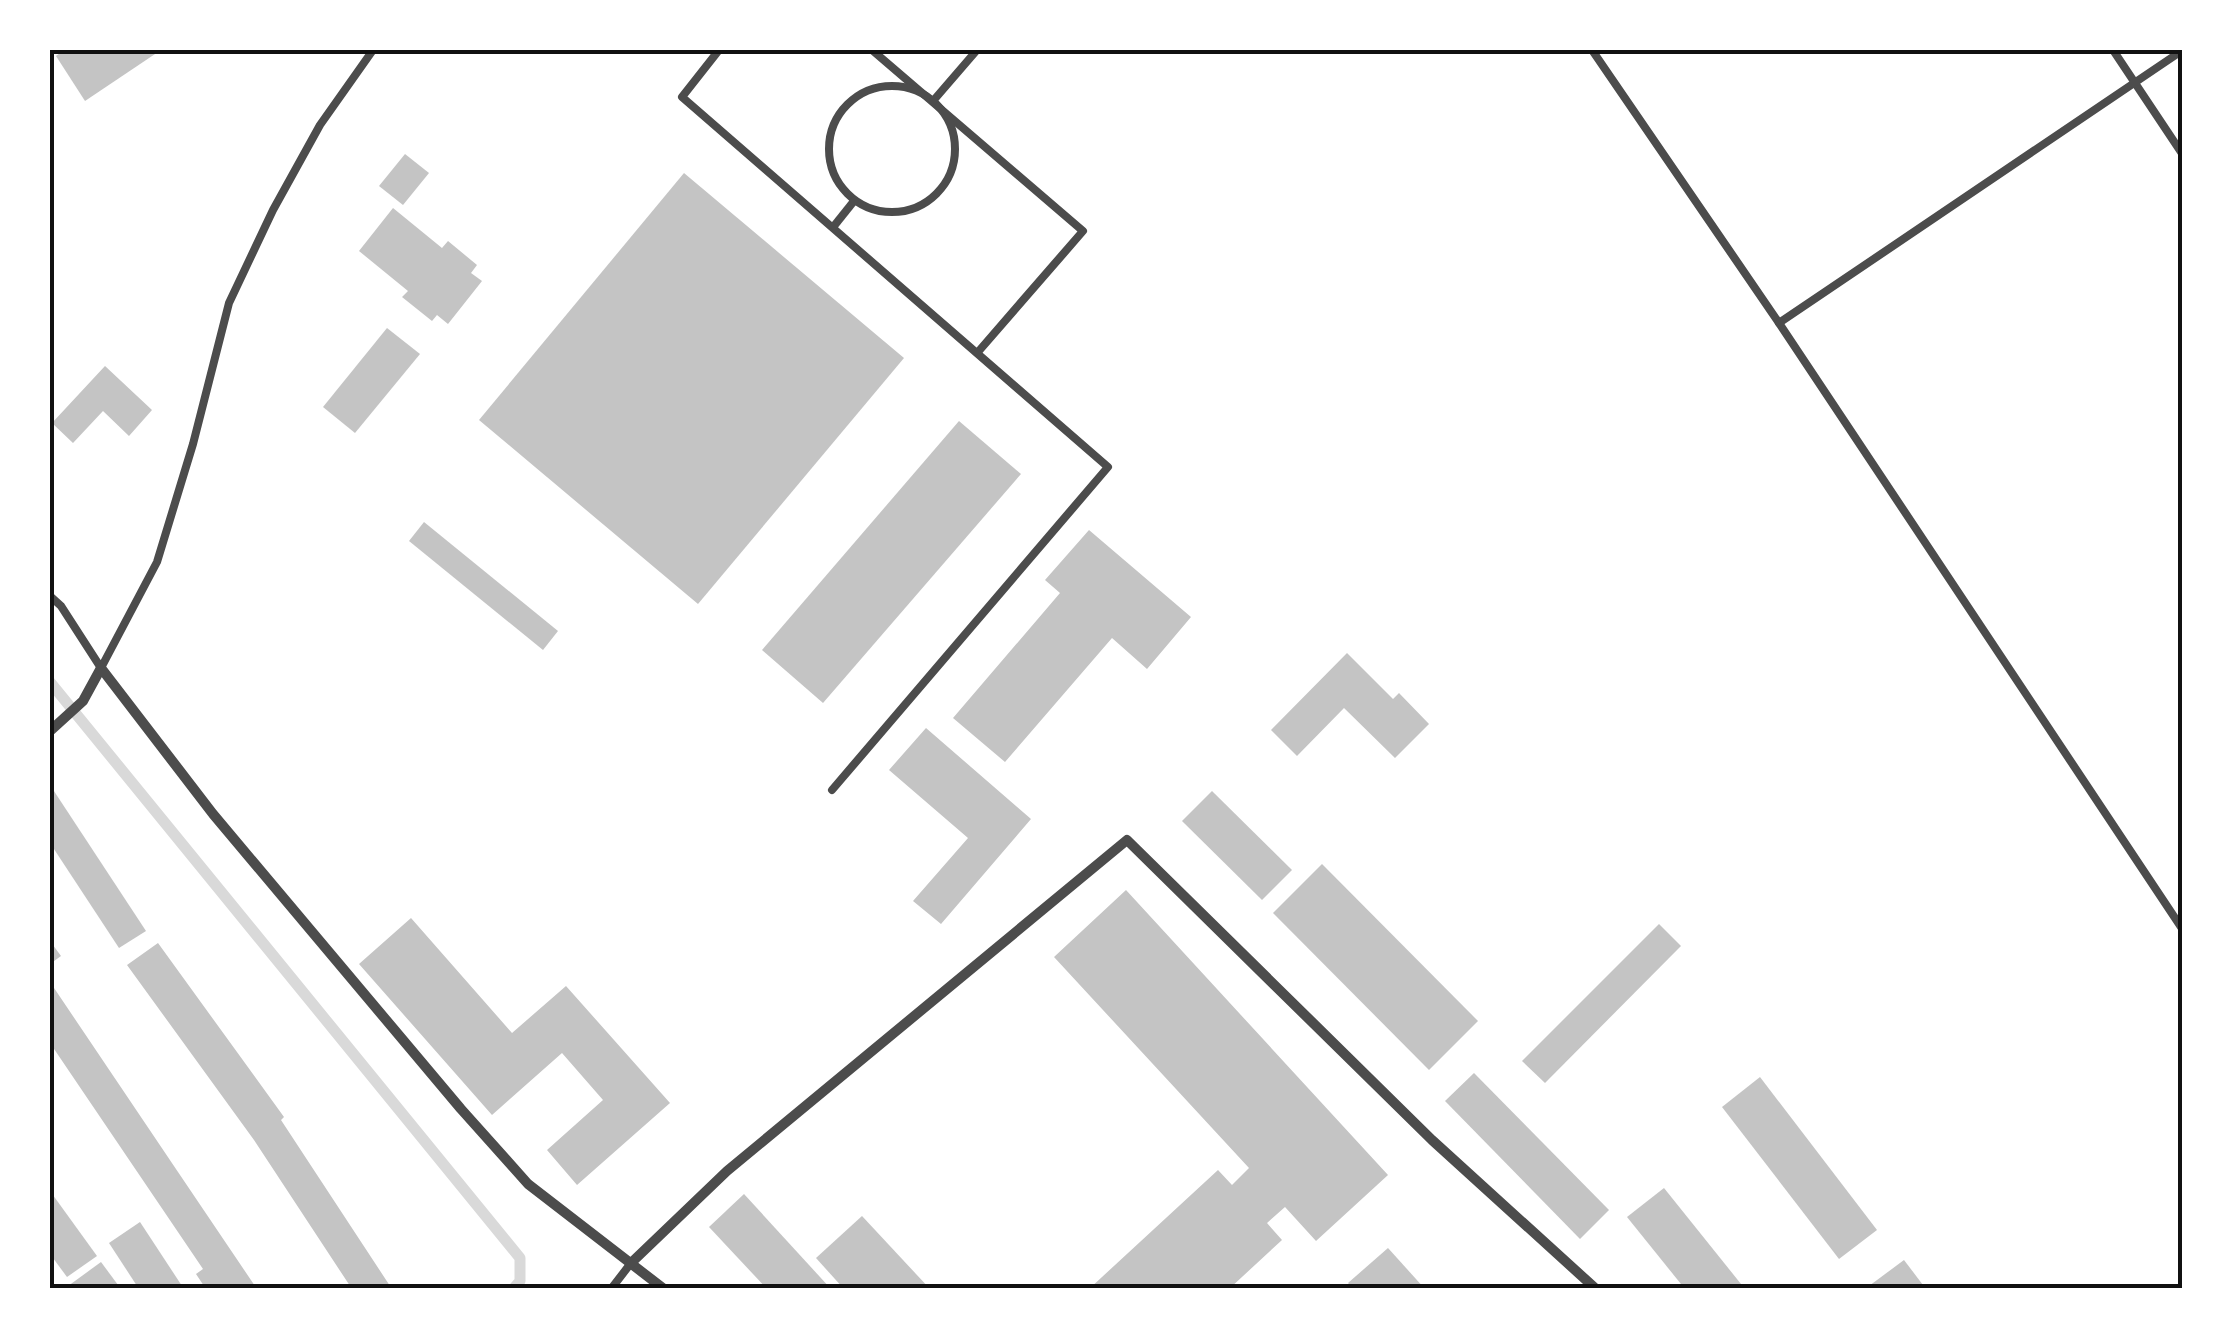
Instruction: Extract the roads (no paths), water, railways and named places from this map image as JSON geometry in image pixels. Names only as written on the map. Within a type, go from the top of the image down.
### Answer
[{"type":"street","points":[[54,728],[84,701],[101,668],[213,814],[461,1110],[528,1184],[664,1289]]},
{"type":"street","points":[[631,1262],[727,1171],[1127,840],[1432,1140],[1596,1289]]},
{"type":"lane","points":[[50,596],[61,606],[101,668],[157,562],[229,304],[273,210],[320,125],[373,50]]},
{"type":"lane","points":[[719,50],[682,96],[1108,467],[832,790]]},
{"type":"lane","points":[[872,50],[1084,232],[978,352]]},
{"type":"lane","points":[[933,101],[977,50]]},
{"type":"lane","points":[[1592,50],[1779,323],[2183,930]]},
{"type":"lane","points":[[2113,50],[2183,154]]},
{"type":"lane","points":[[1779,323],[2183,50]]},
{"type":"lane","points":[[878,87],[908,88],[933,101],[950,123],[956,150],[949,177],[932,199],[907,212],[880,212],[854,200],[835,178],[828,150],[834,122],[852,99],[878,87]]},
{"type":"lane","points":[[834,226],[854,200]]},
{"type":"lane","points":[[611,1289],[631,1262]]},
{"type":"waterway","points":[[50,682],[520,1258],[520,1281],[513,1289]]}]
